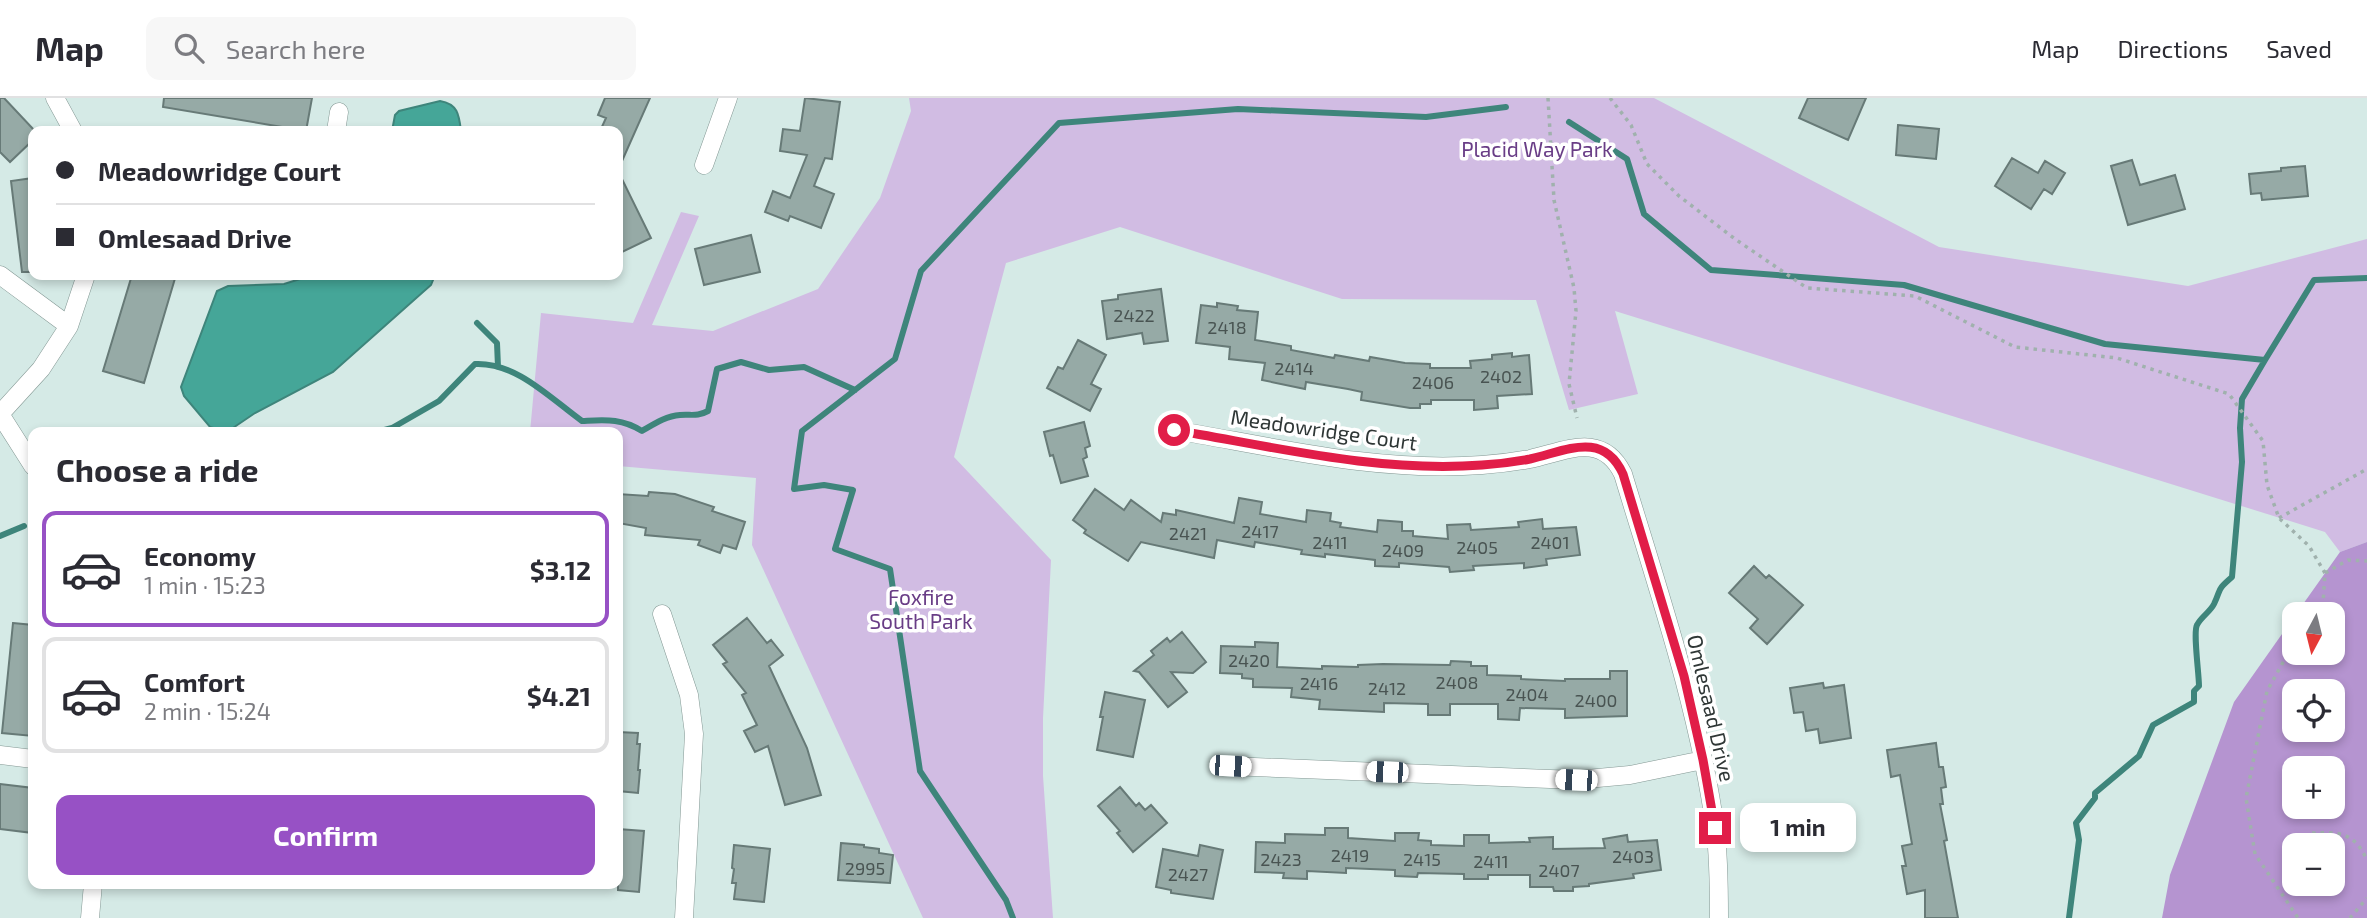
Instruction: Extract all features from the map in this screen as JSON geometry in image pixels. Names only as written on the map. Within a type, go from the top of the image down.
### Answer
[{"type":"street","points":[[55,98],[71,126]]},
{"type":"street","points":[[704,165],[728,98]]},
{"type":"street","points":[[337,126],[339,112]]},
{"type":"street","points":[[0,275],[69,326]]},
{"type":"street","points":[[28,458],[0,414],[41,369],[69,326],[84,280]]},
{"type":"street","name":"Meadowridge Court","points":[[1174,430],[1400,466],[1480,465],[1591,447],[1605,451],[1613,457],[1623,474]]},
{"type":"street","name":"Omlesaad Drive","points":[[1623,474],[1684,676],[1703,760],[1715,828],[1719,918]]},
{"type":"street","points":[[662,614],[689,695],[694,734],[684,918]]},
{"type":"street","points":[[0,755],[28,758]]},
{"type":"street","points":[[1230,766],[1576,780],[1630,775],[1703,760]]},
{"type":"street","points":[[90,918],[93,889]]},
{"type":"path","points":[[1548,98],[1555,200],[1574,288],[1576,311],[1569,384],[1577,418]]},
{"type":"path","points":[[1610,98],[1631,125],[1647,164],[1679,196],[1735,239],[1807,288],[1915,296],[2015,347],[2117,358],[2229,394],[2263,441],[2267,485],[2279,518],[2309,546],[2325,573],[2323,602]]},
{"type":"path","points":[[2279,518],[2367,470]]},
{"type":"path","points":[[2325,573],[2348,560],[2367,561]]},
{"type":"path","points":[[2282,664],[2267,691],[2246,798],[2255,854],[2298,918]]},
{"type":"path","points":[[2312,833],[2342,833]]},
{"type":"path","points":[[2345,835],[2360,845],[2367,860]]},
{"type":"path","points":[[2350,918],[2367,898]]},
{"type":"green space","name":"Foxfire South Park","points":[[909,98],[1654,98],[1939,247],[2188,286],[2367,239],[2367,542],[2340,552],[2325,532],[1615,311],[1638,394],[1569,410],[1536,300],[1342,299],[1120,227],[1006,263],[954,457],[1051,560],[1043,718],[1043,776],[1053,918],[923,918],[752,545],[756,478],[623,466],[623,427],[530,427],[541,313],[633,323],[681,212],[699,216],[652,325],[713,331],[818,289],[880,198],[911,111]]},
{"type":"shaded area","points":[[440,101],[446,102],[454,108],[460,126],[393,126],[395,115],[399,111]]},
{"type":"shaded area","points":[[297,280],[433,280],[431,285],[333,372],[255,413],[234,427],[210,427],[184,396],[181,387],[217,291],[228,286],[284,284]]},
{"type":"shaded area","points":[[2367,542],[2367,918],[2162,918],[2170,875],[2234,702],[2282,634],[2282,665],[2345,665],[2345,602],[2305,602],[2340,552]]},
{"type":"building","points":[[0,98],[4,98],[30,126],[28,126],[28,145],[10,162],[0,152]]},
{"type":"building","points":[[164,98],[312,98],[307,126],[276,126],[163,107]]},
{"type":"building","points":[[605,98],[650,98],[623,159],[623,126],[602,126],[606,118],[598,115]]},
{"type":"building","points":[[805,98],[840,102],[832,159],[825,158],[814,186],[834,194],[821,228],[790,216],[788,221],[765,212],[773,191],[790,198],[807,155],[780,151],[783,129],[800,131]]},
{"type":"building","points":[[1808,98],[1866,98],[1848,140],[1799,118]]},
{"type":"building","points":[[1898,125],[1939,129],[1936,159],[1896,155]]},
{"type":"building","points":[[2012,158],[2038,173],[2045,161],[2065,173],[2052,194],[2044,189],[2031,209],[1995,186]]},
{"type":"building","points":[[2132,160],[2140,185],[2175,175],[2185,209],[2128,225],[2111,166]]},
{"type":"building","points":[[2305,166],[2308,196],[2262,200],[2261,193],[2251,194],[2249,174]]},
{"type":"building","points":[[28,179],[28,272],[22,272],[11,181]]},
{"type":"building","points":[[623,181],[651,238],[623,252]]},
{"type":"building","points":[[751,235],[760,272],[704,285],[695,249]]},
{"type":"building","points":[[130,280],[175,280],[144,383],[103,371]]},
{"type":"building","points":[[1161,289],[1168,341],[1144,344],[1142,333],[1107,339],[1102,301],[1118,299],[1118,295]]},
{"type":"building","points":[[1217,303],[1238,306],[1237,310],[1258,312],[1255,340],[1291,346],[1291,350],[1334,358],[1335,355],[1369,361],[1370,357],[1430,364],[1430,368],[1471,368],[1470,361],[1492,359],[1492,355],[1529,355],[1532,394],[1497,396],[1498,408],[1474,410],[1474,400],[1431,400],[1431,404],[1410,408],[1361,400],[1362,392],[1348,389],[1306,382],[1305,389],[1262,380],[1265,363],[1229,359],[1230,347],[1196,343],[1201,305],[1217,307]]},
{"type":"building","points":[[1078,340],[1106,355],[1091,384],[1101,389],[1090,411],[1047,388],[1058,367],[1063,369]]},
{"type":"building","points":[[1084,422],[1090,446],[1085,448],[1087,457],[1083,459],[1088,476],[1061,483],[1044,432]]},
{"type":"building","points":[[1095,489],[1124,510],[1131,500],[1161,522],[1163,513],[1176,515],[1176,510],[1234,523],[1239,498],[1262,502],[1260,514],[1306,522],[1307,510],[1331,513],[1330,521],[1341,523],[1340,527],[1377,532],[1378,520],[1402,522],[1402,531],[1413,531],[1413,536],[1448,539],[1447,525],[1470,524],[1471,530],[1519,527],[1518,522],[1542,519],[1543,529],[1576,527],[1580,555],[1546,559],[1547,565],[1524,568],[1524,563],[1473,566],[1474,570],[1450,572],[1449,567],[1399,563],[1399,567],[1375,566],[1375,560],[1301,554],[1302,550],[1255,542],[1254,547],[1217,540],[1214,558],[1141,542],[1128,561],[1084,533],[1086,530],[1073,520]]},
{"type":"building","points":[[649,492],[675,494],[714,507],[712,511],[745,522],[736,549],[723,545],[720,553],[698,545],[700,540],[645,535],[646,528],[623,524],[623,494],[648,496]]},
{"type":"building","points":[[1754,566],[1766,578],[1769,575],[1803,605],[1767,644],[1750,628],[1758,619],[1729,593]]},
{"type":"building","points":[[747,618],[767,643],[771,640],[783,655],[769,666],[807,748],[821,795],[785,805],[768,746],[755,752],[744,731],[757,725],[742,695],[746,693],[723,664],[727,662],[713,645]]},
{"type":"building","points":[[13,623],[28,624],[28,736],[2,733]]},
{"type":"building","points":[[1182,632],[1206,662],[1193,673],[1171,672],[1187,692],[1168,707],[1139,672],[1134,671],[1154,655],[1151,651],[1167,638],[1170,642]]},
{"type":"building","points":[[1255,642],[1278,643],[1277,667],[1322,669],[1322,666],[1358,667],[1383,664],[1450,665],[1451,661],[1471,662],[1471,666],[1487,666],[1487,675],[1565,681],[1610,679],[1610,671],[1627,671],[1627,716],[1565,718],[1565,709],[1520,708],[1519,720],[1498,719],[1498,704],[1450,704],[1450,715],[1428,715],[1428,704],[1384,703],[1384,712],[1319,709],[1320,700],[1291,697],[1292,688],[1253,687],[1253,679],[1242,678],[1242,674],[1220,673],[1221,646],[1255,647]]},
{"type":"building","points":[[1823,683],[1824,688],[1844,685],[1851,738],[1820,743],[1818,729],[1806,731],[1803,712],[1794,713],[1790,688]]},
{"type":"building","points":[[1105,692],[1145,700],[1133,757],[1097,750]]},
{"type":"building","points":[[623,732],[638,733],[638,793],[623,792]]},
{"type":"building","points":[[1936,743],[1939,767],[1943,767],[1946,787],[1941,788],[1943,804],[1940,804],[1958,918],[1925,918],[1925,890],[1907,894],[1902,846],[1912,844],[1900,775],[1891,777],[1887,750]]},
{"type":"building","points":[[0,784],[28,787],[28,832],[0,829]]},
{"type":"building","points":[[1120,787],[1136,806],[1139,803],[1145,810],[1151,805],[1167,823],[1133,852],[1117,833],[1120,831],[1098,806]]},
{"type":"building","points":[[1325,828],[1348,828],[1348,838],[1395,841],[1395,833],[1419,833],[1418,840],[1431,841],[1431,845],[1464,846],[1464,835],[1489,835],[1489,843],[1530,842],[1529,838],[1553,837],[1553,849],[1605,848],[1603,839],[1627,835],[1628,842],[1657,840],[1661,870],[1633,874],[1634,878],[1573,887],[1573,891],[1554,891],[1553,887],[1530,887],[1530,875],[1488,875],[1488,879],[1464,879],[1464,874],[1418,873],[1417,877],[1395,876],[1395,870],[1346,868],[1346,873],[1307,871],[1307,879],[1283,878],[1284,873],[1255,872],[1256,842],[1285,843],[1285,834],[1325,835]]},
{"type":"building","points":[[623,829],[644,831],[639,892],[618,890],[623,889]]},
{"type":"building","points":[[841,843],[864,845],[879,849],[879,853],[893,855],[890,883],[838,880]]},
{"type":"building","points":[[734,845],[770,849],[764,902],[734,899]]},
{"type":"building","points":[[1200,845],[1223,850],[1213,899],[1171,893],[1171,890],[1156,887],[1163,849],[1198,856]]},
{"type":"waterway","points":[[1013,918],[1006,900],[920,771],[890,569],[835,549],[853,490],[824,485],[794,489],[802,431],[895,359],[921,271],[1059,123],[1238,109],[1426,117],[1506,107]]},
{"type":"waterway","points":[[1569,122],[1627,159],[1644,214],[1711,270],[1904,285],[2105,344],[2265,360],[2314,280],[2367,278]]},
{"type":"waterway","points":[[477,323],[497,343],[498,367]]},
{"type":"waterway","points":[[2069,918],[2079,840],[2076,823],[2095,798],[2095,793],[2139,756],[2153,725],[2194,702],[2194,691],[2199,686],[2197,625],[2212,607],[2221,587],[2232,577],[2242,462],[2242,399],[2265,360]]},
{"type":"waterway","points":[[394,427],[439,401],[475,364],[490,365],[518,375],[582,421],[620,422],[642,431],[670,417],[697,415],[708,411],[717,369],[741,362],[769,370],[804,367],[855,390]]},
{"type":"waterway","points":[[0,536],[24,526]]},
{"type":"route","points":[[1174,430],[1400,466],[1480,465],[1526,459],[1585,446],[1605,451],[1619,464],[1623,474],[1684,676],[1715,828]]},
{"type":"park label","name":"Placid Way Park","points":[[1537,148]]}]
